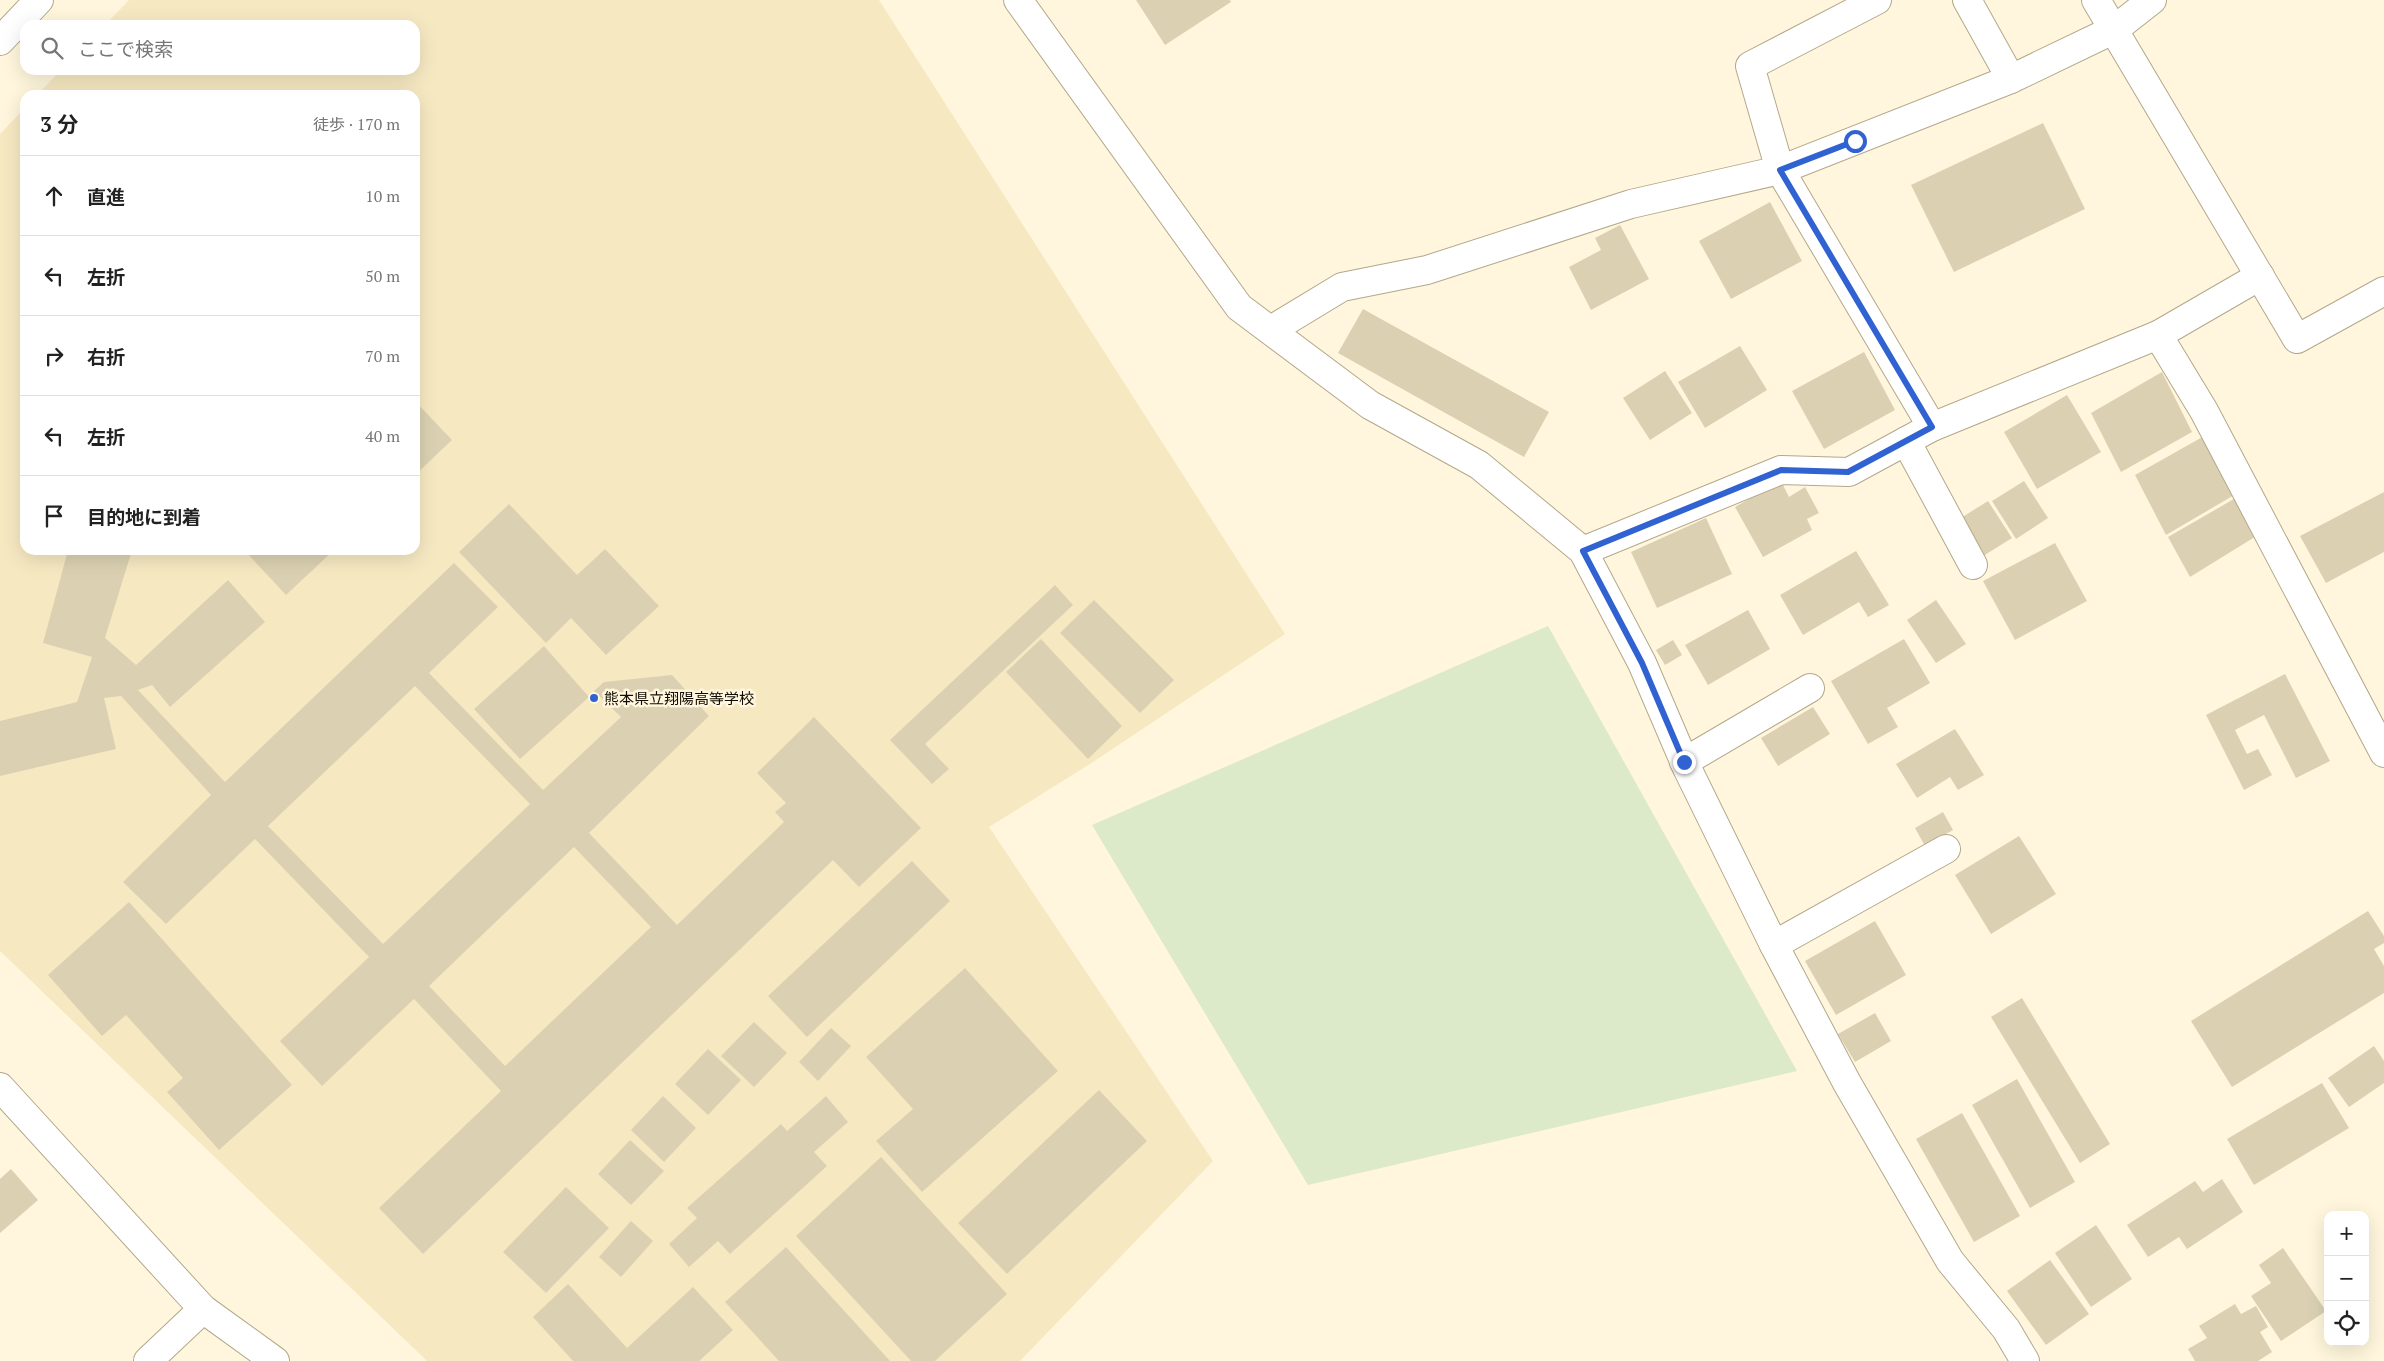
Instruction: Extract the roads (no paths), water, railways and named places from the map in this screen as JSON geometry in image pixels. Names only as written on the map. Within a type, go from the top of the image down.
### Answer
[{"type":"street","points":[[0,41],[39,0]]},
{"type":"street","points":[[1018,0],[1239,307],[1370,405],[1479,465],[1583,551],[1642,663],[1684,762],[1774,945],[1847,1083],[1950,1261],[2006,1329],[2025,1361]]},
{"type":"street","points":[[1877,0],[1750,66],[1780,170],[1932,427]]},
{"type":"street","points":[[1967,0],[2011,80]]},
{"type":"street","points":[[2096,0],[2115,29],[2297,339],[2384,292]]},
{"type":"street","points":[[1272,330],[1342,287],[1427,270],[1631,204],[1780,170],[2011,80],[2115,29],[2152,0]]},
{"type":"street","points":[[1583,551],[1781,470],[1848,472],[1932,427],[2158,334],[2260,276]]},
{"type":"street","points":[[2158,334],[2204,411],[2384,753]]},
{"type":"street","points":[[1906,441],[1973,565]]},
{"type":"street","points":[[1684,762],[1810,688]]},
{"type":"street","points":[[1774,945],[1946,849]]},
{"type":"street","points":[[0,1086],[203,1309],[275,1361]]},
{"type":"street","points":[[148,1361],[203,1309]]},
{"type":"place","name":"熊本県立翔陽高等学校","points":[[594,698]]}]
